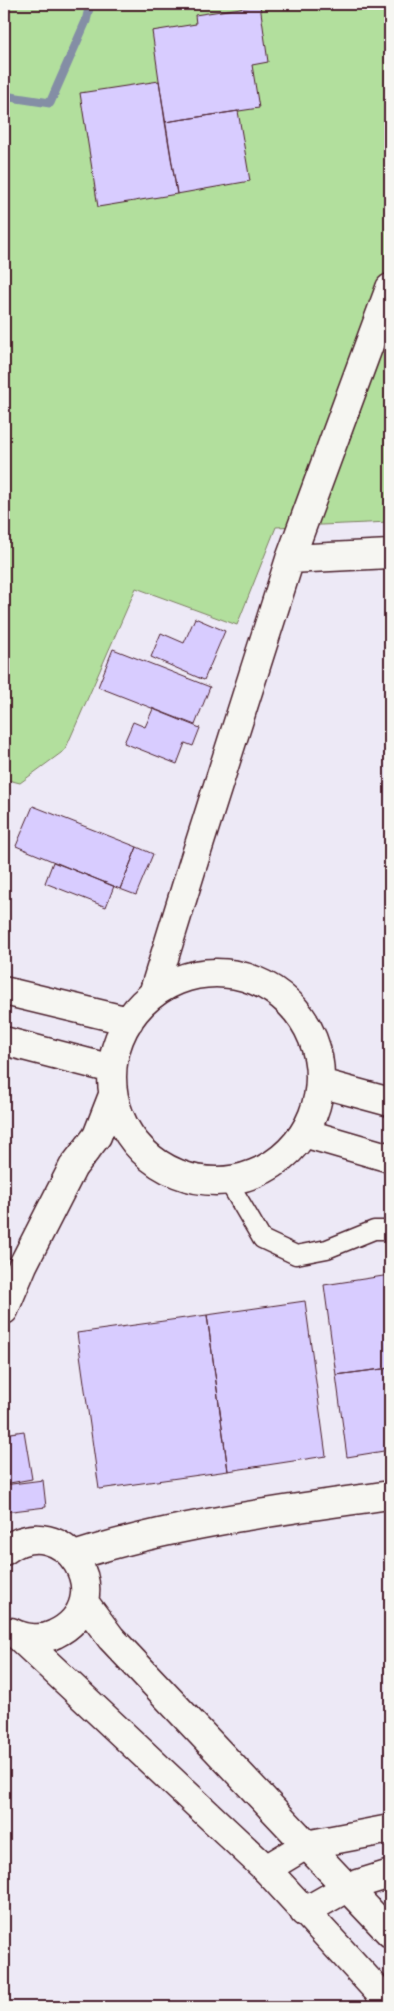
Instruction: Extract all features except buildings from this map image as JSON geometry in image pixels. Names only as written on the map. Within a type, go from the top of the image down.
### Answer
[{"type":"street","points":[[153,994],[290,559],[390,288]]},
{"type":"street","points":[[290,559],[390,554]]},
{"type":"street","points":[[4,1310],[23,1265],[74,1167],[97,1136],[113,1082],[118,1044],[128,1021],[153,994],[179,980],[208,973],[237,975],[265,985],[288,1002],[306,1026],[317,1053],[320,1083],[317,1100],[304,1132],[284,1156],[257,1173],[228,1181],[196,1180],[166,1170],[142,1150],[123,1125],[113,1082]]},
{"type":"street","points":[[4,991],[128,1021]]},
{"type":"street","points":[[4,1040],[113,1082]]},
{"type":"street","points":[[320,1083],[390,1102]]},
{"type":"street","points":[[304,1132],[390,1158]]},
{"type":"street","points":[[74,1556],[118,1542],[168,1530],[390,1495]]},
{"type":"street","points":[[4,1551],[12,1544],[25,1539],[39,1538],[58,1544],[74,1556],[82,1570],[86,1586],[84,1602],[77,1618],[66,1629],[50,1637],[34,1639],[11,1631]]},
{"type":"street","points":[[84,1602],[111,1638],[390,1933]]},
{"type":"street","points":[[11,1631],[266,1869],[390,2004]]},
{"type":"street","points":[[266,1869],[306,1845],[390,1829]]},
{"type":"street","points":[[304,1912],[348,1887],[390,1874]]},
{"type":"lane","points":[[228,1181],[262,1239],[296,1254],[327,1249],[374,1230],[390,1230]]},
{"type":"green space","points":[[4,4],[390,4],[390,522],[276,527],[237,625],[136,588],[65,750],[20,783],[4,779]]},
{"type":"waterway","points":[[4,96],[50,103],[86,21],[90,4]]}]
